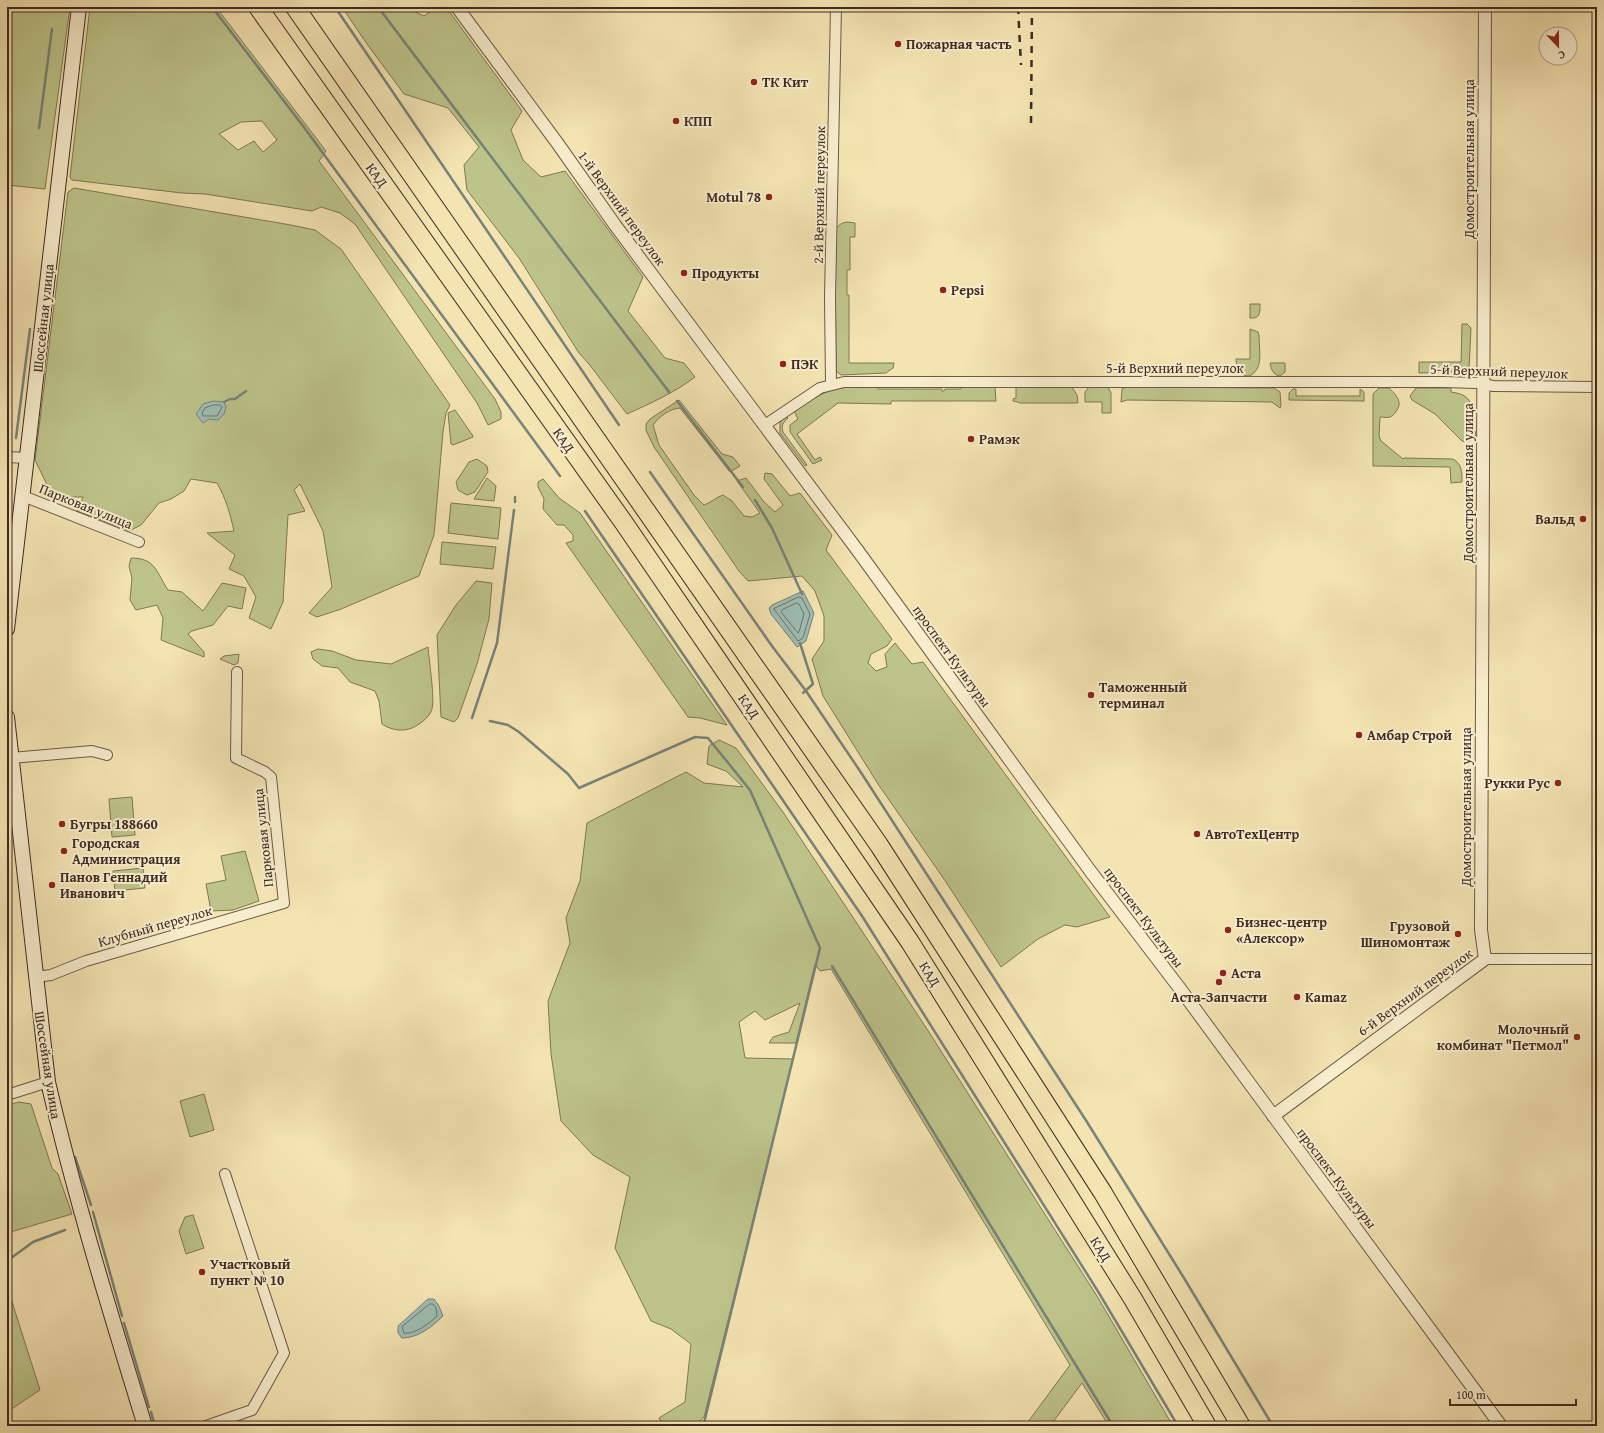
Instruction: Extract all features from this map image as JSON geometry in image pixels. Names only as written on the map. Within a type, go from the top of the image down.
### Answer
[{"type":"highway","name":"КАД","points":[[258,7],[624,523],[910,942],[1132,1299],[1207,1426]]},
{"type":"highway","name":"КАД","points":[[295,7],[880,845],[1103,1193],[1241,1426]]},
{"type":"main road","name":"Шоссейная улица","points":[[7,630],[13,530],[23,496],[28,458],[57,189],[79,7]]},
{"type":"main road","name":"Шоссейная улица","points":[[7,717],[11,758],[12,805],[48,1082],[56,1118],[84,1220],[145,1426]]},
{"type":"street","name":"1-й Верхний переулок","points":[[456,7],[558,144],[615,225],[765,425]]},
{"type":"street","name":"2-й Верхний переулок","points":[[831,384],[830,297],[836,7]]},
{"type":"street","name":"Домостроительная улица","points":[[1485,7],[1481,930],[1485,959]]},
{"type":"street","name":"5-й Верхний переулок","points":[[765,425],[820,388],[831,384],[844,382],[1444,382],[1484,384],[1493,386],[1597,387]]},
{"type":"street","name":"проспект Культуры","points":[[765,425],[1091,872],[1181,990],[1501,1426]]},
{"type":"street","points":[[7,457],[28,458]]},
{"type":"street","name":"Парковая улица","points":[[23,496],[139,542]]},
{"type":"street","name":"Парковая улица","points":[[237,672],[236,758],[265,772],[271,777],[284,903]]},
{"type":"street","points":[[11,758],[92,751],[107,755]]},
{"type":"street","name":"Клубный переулок","points":[[35,977],[51,975],[86,961],[284,903]]},
{"type":"street","name":"6-й Верхний переулок","points":[[1272,1116],[1485,959],[1597,959]]},
{"type":"street","points":[[7,1095],[48,1082]]},
{"type":"street","points":[[206,1426],[252,1410],[284,1353],[225,1174]]},
{"type":"green space","points":[[7,7],[70,7],[45,189],[7,185]]},
{"type":"green space","points":[[90,7],[216,7],[326,151],[319,161],[495,399],[501,412],[501,419],[488,425],[477,403],[355,224],[340,213],[321,207],[312,211],[205,194],[182,193],[72,180],[70,177]],"holes":[[[262,121],[277,140],[263,152],[254,141],[238,150],[219,134],[241,122]]]},
{"type":"green space","points":[[342,7],[404,7],[424,16],[437,7],[446,7],[522,111],[511,130],[523,160],[541,177],[565,171],[643,277],[628,311],[665,358],[684,363],[695,377],[671,393],[627,414],[579,353],[519,258],[467,190],[464,165],[479,147],[448,108],[404,94]]},
{"type":"green space","points":[[74,188],[315,230],[341,249],[450,405],[446,413],[443,432],[434,535],[419,576],[341,609],[317,617],[309,613],[332,587],[323,531],[300,484],[294,490],[305,511],[288,515],[283,602],[271,629],[249,618],[256,597],[244,576],[229,569],[235,555],[207,533],[234,531],[227,506],[217,483],[191,479],[184,491],[171,499],[159,503],[141,525],[129,531],[77,511],[83,497],[67,497],[49,489],[35,460],[68,192]]},
{"type":"green space","points":[[847,222],[855,223],[855,237],[850,237],[850,270],[847,270],[847,295],[849,295],[849,363],[894,363],[893,368],[886,373],[841,375],[836,371],[835,231],[837,227]]},
{"type":"green space","points":[[1250,304],[1260,304],[1259,315],[1256,318],[1250,318]]},
{"type":"green space","points":[[1462,324],[1467,324],[1471,328],[1469,369],[1463,372],[1419,373],[1419,362],[1461,362]]},
{"type":"green space","points":[[1250,329],[1258,332],[1260,357],[1259,366],[1257,369],[1250,376],[1246,376],[1240,372],[1236,359],[1250,359]]},
{"type":"green space","points":[[1270,363],[1285,363],[1285,372],[1280,376],[1274,373]]},
{"type":"green space","points":[[877,387],[878,389],[942,389],[942,391],[944,391],[945,389],[961,389],[961,387],[995,387],[996,401],[891,401],[891,404],[838,403],[797,434],[815,460],[820,457],[822,460],[813,464],[790,432],[790,425],[798,419],[794,411],[820,395],[840,388]]},
{"type":"green space","points":[[1016,387],[1072,387],[1077,395],[1078,403],[1019,403],[1013,401],[1013,399],[1016,398]]},
{"type":"green space","points":[[1089,387],[1108,387],[1111,393],[1111,413],[1102,413],[1102,402],[1085,402],[1085,392]]},
{"type":"green space","points":[[1126,387],[1274,388],[1280,392],[1281,405],[1280,408],[1272,402],[1127,400],[1121,402],[1122,389]]},
{"type":"green space","points":[[1379,388],[1389,388],[1399,401],[1399,407],[1392,416],[1380,417],[1379,436],[1381,441],[1403,459],[1453,459],[1460,466],[1462,472],[1462,482],[1451,483],[1450,467],[1373,466],[1373,394]]},
{"type":"green space","points":[[1416,388],[1451,388],[1451,392],[1465,396],[1469,400],[1472,410],[1471,431],[1475,431],[1476,435],[1469,441],[1462,441],[1435,414],[1412,400],[1410,396]]},
{"type":"green space","points":[[1293,389],[1296,389],[1296,396],[1360,396],[1360,389],[1364,392],[1364,401],[1289,400],[1289,393]]},
{"type":"green space","points":[[679,400],[722,454],[733,457],[740,466],[730,472],[680,408],[665,414],[653,425],[659,445],[694,495],[704,505],[723,495],[732,501],[744,516],[752,517],[760,513],[737,481],[746,478],[764,502],[775,512],[783,505],[764,479],[765,473],[772,474],[790,496],[800,493],[832,535],[826,550],[892,639],[887,646],[871,654],[868,663],[876,671],[887,667],[885,654],[895,643],[912,664],[923,662],[1110,917],[1077,927],[1065,925],[1038,939],[1001,967],[946,882],[878,784],[823,696],[812,659],[824,641],[824,616],[815,591],[802,576],[748,581],[739,571],[654,447],[646,430],[646,424],[650,419]]},
{"type":"green space","points":[[455,410],[473,437],[453,445],[451,444],[448,413]]},
{"type":"green space","points":[[786,416],[788,418],[783,424],[783,432],[807,465],[805,466],[780,433],[780,422]]},
{"type":"green space","points":[[477,459],[487,466],[488,472],[475,492],[467,495],[458,490],[456,482],[469,462]]},
{"type":"green space","points":[[487,478],[496,486],[494,501],[474,499]]},
{"type":"green space","points":[[543,479],[559,498],[580,513],[727,725],[700,718],[688,717],[566,543],[573,541],[573,535],[564,525],[557,525],[543,509],[544,499],[538,487],[538,482]]},
{"type":"green space","points":[[451,503],[501,508],[498,539],[448,533]]},
{"type":"green space","points":[[442,542],[496,547],[493,569],[440,564]]},
{"type":"green space","points":[[131,558],[146,560],[151,563],[168,590],[182,592],[203,611],[222,583],[246,588],[242,609],[228,606],[213,625],[192,631],[188,634],[204,652],[204,657],[161,640],[163,618],[157,605],[136,610],[130,600],[132,578],[129,566]]},
{"type":"green space","points":[[476,581],[492,583],[489,619],[477,664],[458,718],[454,722],[441,717],[437,635],[456,605]]},
{"type":"green space","points":[[428,647],[433,704],[431,712],[427,718],[418,725],[412,728],[400,730],[389,728],[382,724],[379,701],[375,691],[350,682],[338,668],[322,666],[313,659],[311,652],[318,649],[332,651],[356,660],[391,664]]},
{"type":"green space","points":[[239,654],[238,663],[234,665],[220,659],[224,656]]},
{"type":"green space","points":[[719,740],[736,748],[783,812],[927,1029],[1097,1296],[1173,1426],[1109,1426],[1082,1383],[1050,1426],[1025,1426],[1070,1365],[831,969],[820,971],[815,964],[796,1043],[769,1043],[773,1037],[789,1032],[800,1003],[765,1020],[755,1011],[739,1022],[745,1058],[793,1059],[704,1417],[694,1426],[663,1426],[659,1418],[685,1402],[691,1344],[671,1329],[651,1321],[615,1248],[630,1177],[593,1155],[561,1121],[551,1054],[548,1001],[570,943],[566,918],[580,881],[587,823],[686,772],[704,783],[743,787],[726,771],[707,764],[709,746]]},
{"type":"green space","points":[[132,797],[135,835],[112,837],[109,799]]},
{"type":"green space","points":[[245,851],[259,901],[233,910],[211,911],[206,884],[226,880],[221,856]]},
{"type":"green space","points":[[143,868],[145,888],[115,891],[113,871]]},
{"type":"green space","points":[[204,1094],[214,1130],[190,1137],[180,1101]]},
{"type":"green space","points":[[19,1102],[31,1104],[52,1168],[58,1174],[72,1214],[7,1233],[7,1105]]},
{"type":"green space","points":[[193,1215],[204,1248],[186,1254],[179,1231],[185,1217]]},
{"type":"green space","points":[[7,1286],[40,1390],[7,1412]]},
{"type":"water","points":[[213,401],[224,402],[226,407],[224,414],[218,420],[209,419],[203,423],[196,414],[203,404]]},
{"type":"water","points":[[803,591],[814,613],[806,641],[797,647],[771,614],[769,608],[772,605]]},
{"type":"water","points":[[428,1299],[434,1299],[443,1316],[419,1334],[408,1338],[402,1338],[398,1333],[398,1326]]},
{"type":"waterway","points":[[212,7],[303,126],[560,476]]},
{"type":"waterway","points":[[335,7],[619,425]]},
{"type":"waterway","points":[[378,7],[669,392]]},
{"type":"waterway","points":[[39,128],[52,29]]},
{"type":"waterway","points":[[16,438],[30,329]]},
{"type":"waterway","points":[[224,402],[230,399],[235,399],[246,391]]},
{"type":"waterway","points":[[677,401],[743,487]]},
{"type":"waterway","points":[[650,472],[772,646],[806,691],[860,771],[1087,1122],[1184,1278],[1273,1426]]},
{"type":"waterway","points":[[515,497],[515,502]]},
{"type":"waterway","points":[[755,500],[772,528],[802,594]]},
{"type":"waterway","points":[[472,718],[497,643],[514,510]]},
{"type":"waterway","points":[[585,511],[862,916],[1099,1293],[1178,1426]]},
{"type":"waterway","points":[[800,643],[813,684],[803,693]]},
{"type":"waterway","points":[[490,721],[508,725],[519,732],[568,774],[579,788],[695,737],[708,738],[750,790],[820,948],[704,1423],[700,1426]]},
{"type":"waterway","points":[[832,966],[1113,1426]]},
{"type":"waterway","points":[[75,1157],[91,1205]]},
{"type":"waterway","points":[[93,1212],[122,1316]]},
{"type":"waterway","points":[[7,1261],[33,1242],[65,1230]]},
{"type":"waterway","points":[[124,1323],[149,1407]]},
{"type":"waterway","points":[[151,1412],[155,1426]]},
{"type":"railway","points":[[1018,7],[1021,65]]},
{"type":"railway","points":[[1031,123],[1032,7]]},
{"type":"place","name":"Пожарная часть","points":[[898,44]]},
{"type":"place","name":"ТК Кит","points":[[754,82]]},
{"type":"place","name":"КПП","points":[[676,121]]},
{"type":"place","name":"Motul 78","points":[[769,197]]},
{"type":"place","name":"Продукты","points":[[684,273]]},
{"type":"place","name":"Pepsi","points":[[943,290]]},
{"type":"place","name":"ПЭК","points":[[783,364]]},
{"type":"place","name":"Рамэк","points":[[971,439]]},
{"type":"place","name":"Вальд","points":[[1583,519]]},
{"type":"place","name":"Таможенный терминал","points":[[1091,695]]},
{"type":"place","name":"Амбар Строй","points":[[1359,735]]},
{"type":"place","name":"Рукки Рус","points":[[1558,783]]},
{"type":"place","name":"Бугры 188660","points":[[62,824]]},
{"type":"place","name":"АвтоТехЦентр","points":[[1197,834]]},
{"type":"place","name":"Городская Администрация","points":[[64,851]]},
{"type":"place","name":"Панов Геннадий Иванович","points":[[52,885]]},
{"type":"place","name":"Бизнес-центр «Алексор»","points":[[1228,930]]},
{"type":"place","name":"Грузовой Шиномонтаж","points":[[1458,934]]},
{"type":"place","name":"Аста","points":[[1223,973]]},
{"type":"place","name":"Аста-Запчасти","points":[[1219,982]]},
{"type":"place","name":"Kamaz","points":[[1297,997]]},
{"type":"place","name":"Молочный комбинат \"Петмол\"","points":[[1577,1037]]},
{"type":"place","name":"Участковый пункт № 10","points":[[202,1272]]}]
